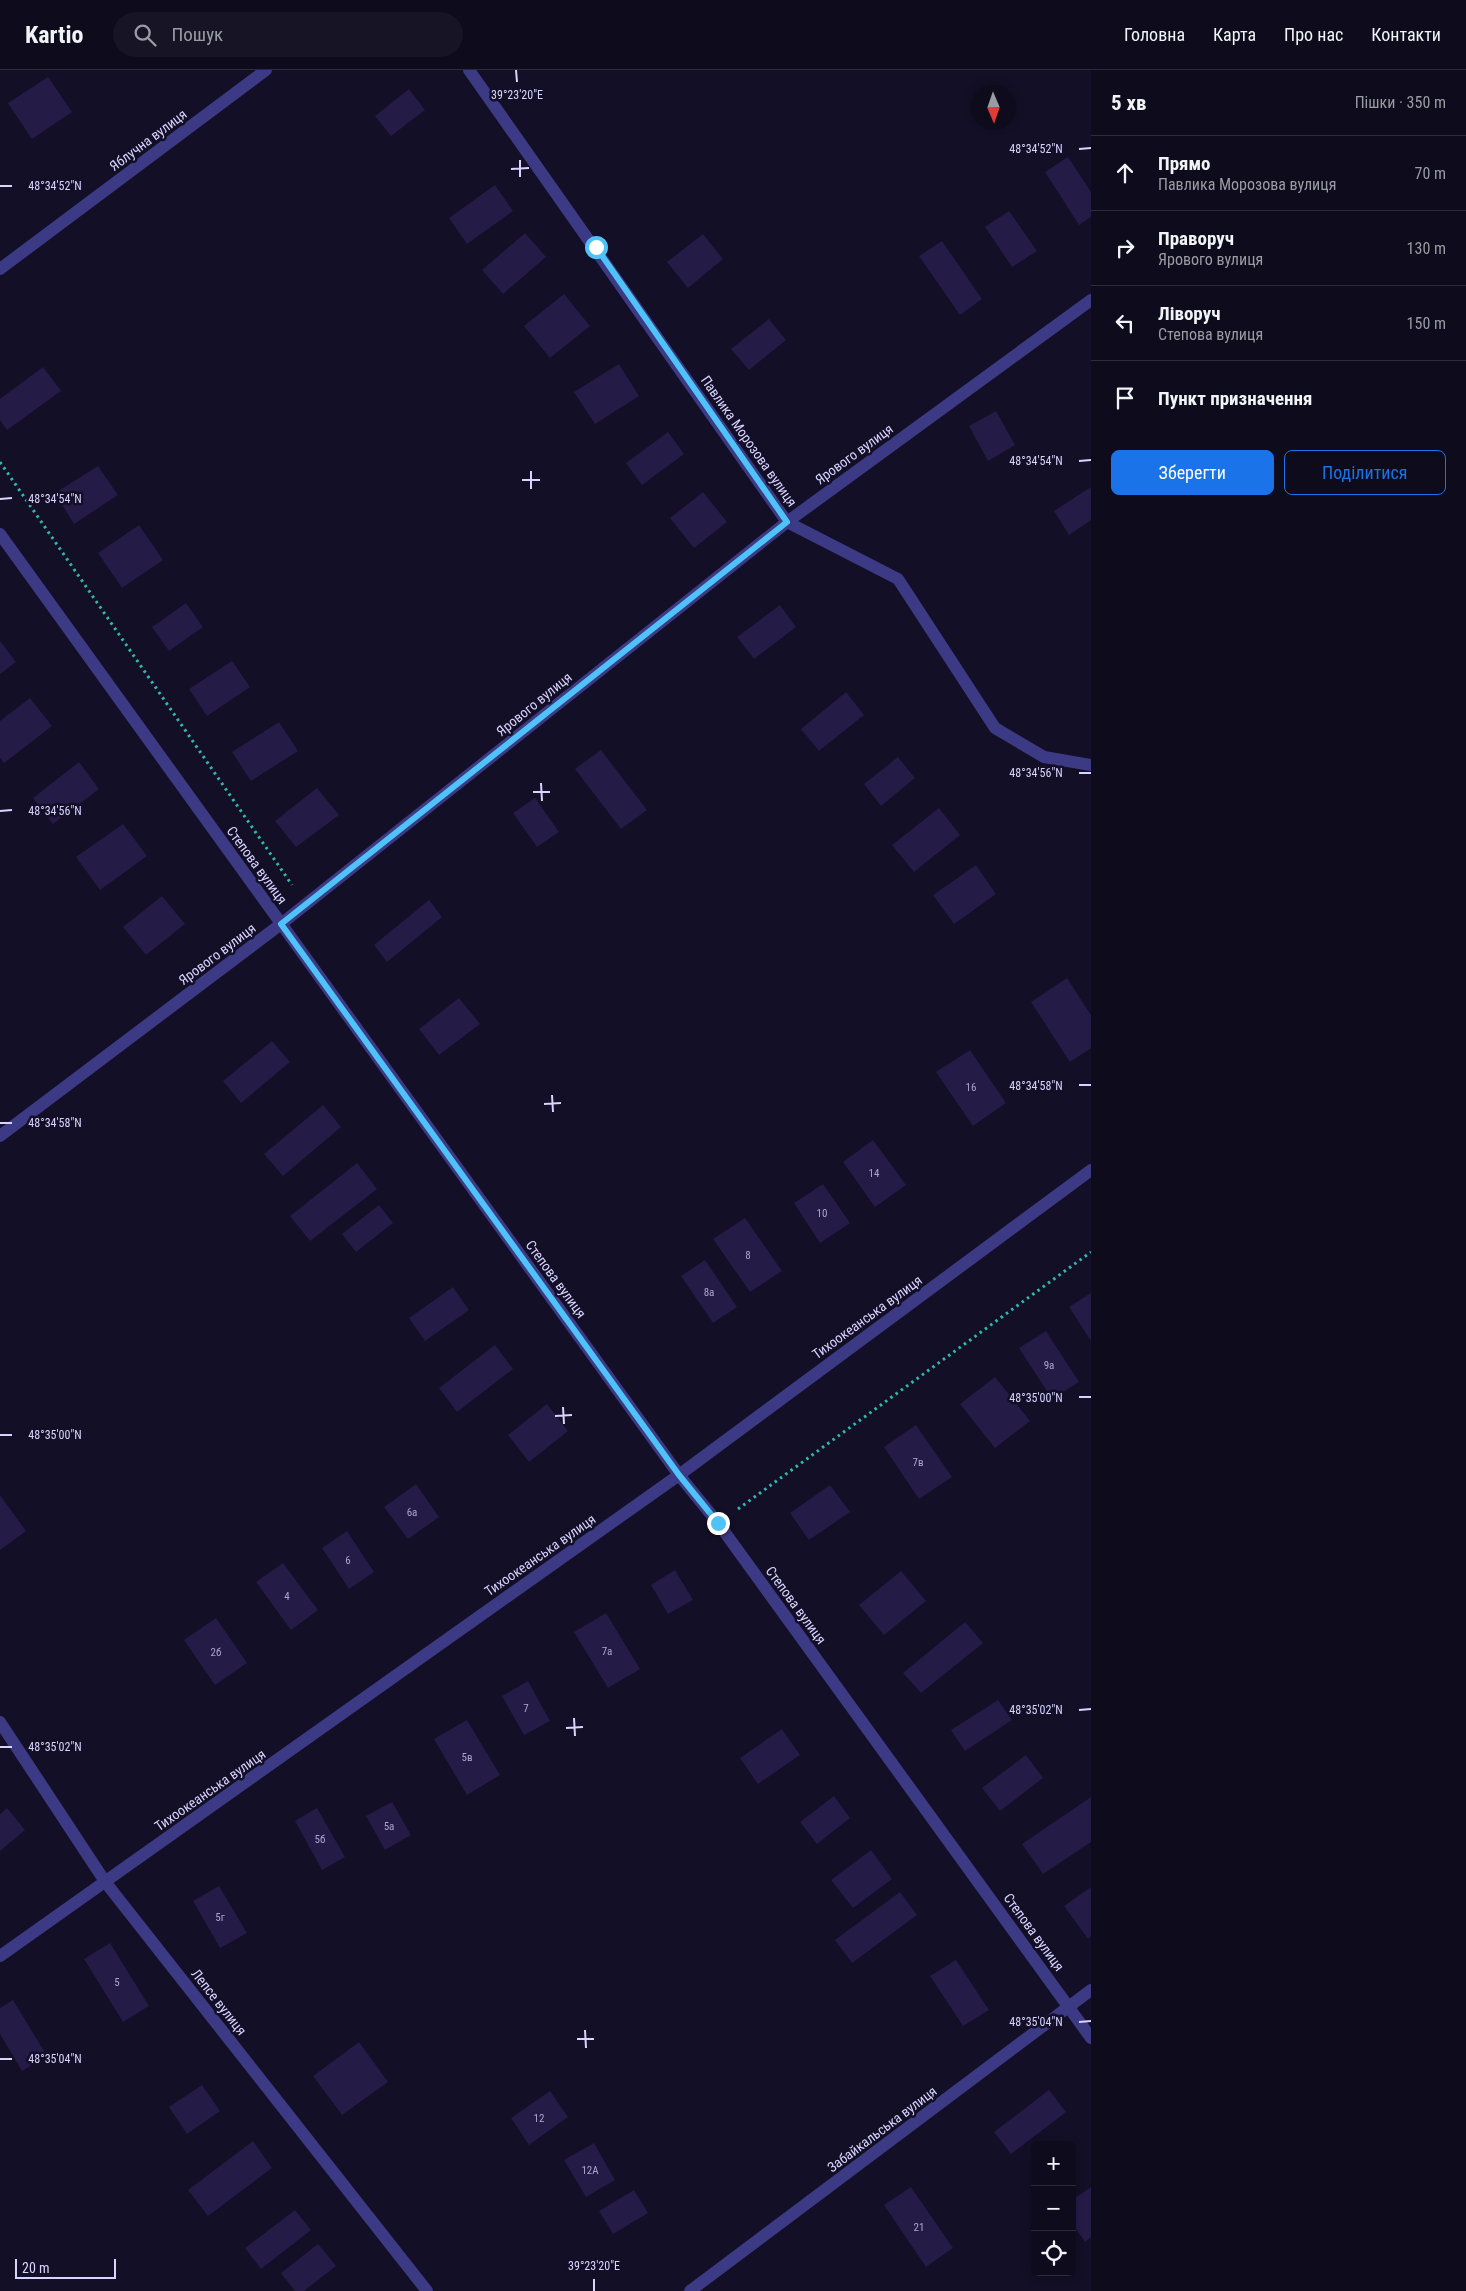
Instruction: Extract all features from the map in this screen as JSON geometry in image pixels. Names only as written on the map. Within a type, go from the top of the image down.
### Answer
[{"type":"street","name":"Яблучна вулиця","points":[[0,269],[266,70]]},
{"type":"street","name":"Павлика Морозова вулиця","points":[[469,70],[596,247],[787,522],[898,579],[995,728],[1044,757],[1091,765]]},
{"type":"street","name":"Ярового вулиця","points":[[0,1136],[306,905],[787,522],[1091,300]]},
{"type":"street","name":"Степова вулиця","points":[[0,534],[679,1475],[718,1523],[1091,2038]]},
{"type":"street","name":"Тихоокеанська вулиця","points":[[0,1956],[106,1883],[679,1475],[1091,1170]]},
{"type":"street","name":"Лепсе вулиця","points":[[0,1722],[106,1883],[427,2291]]},
{"type":"street","name":"Забайкальська вулиця","points":[[690,2291],[1091,1990]]},
{"type":"path","points":[[0,462],[306,905]]},
{"type":"path","points":[[718,1523],[1091,1252]]},
{"type":"building","points":[[48,77],[72,112],[32,139],[8,103]]},
{"type":"building","points":[[409,89],[425,110],[391,136],[375,116]]},
{"type":"building","points":[[1068,157],[1091,192],[1091,217],[1079,225],[1045,172]]},
{"type":"building","points":[[495,185],[513,211],[467,244],[449,218]]},
{"type":"building","points":[[1009,211],[1037,251],[1012,267],[985,227]]},
{"type":"building","points":[[525,233],[546,257],[503,294],[482,270]]},
{"type":"building","points":[[703,234],[723,259],[688,288],[667,262]]},
{"type":"building","points":[[942,241],[982,299],[960,315],[919,256]]},
{"type":"building","points":[[564,294],[590,326],[550,358],[524,326]]},
{"type":"building","points":[[769,319],[786,340],[749,370],[731,349]]},
{"type":"building","points":[[619,364],[639,396],[595,424],[574,392]]},
{"type":"building","points":[[43,367],[61,391],[7,430],[0,420],[0,399]]},
{"type":"building","points":[[996,411],[1015,445],[988,461],[969,426]]},
{"type":"building","points":[[668,432],[684,454],[642,485],[626,463]]},
{"type":"building","points":[[98,466],[118,495],[74,524],[55,493]]},
{"type":"building","points":[[1091,487],[1091,520],[1069,535],[1054,511]]},
{"type":"building","points":[[703,492],[727,522],[694,548],[670,518]]},
{"type":"building","points":[[139,525],[163,560],[122,588],[98,553]]},
{"type":"building","points":[[186,603],[203,627],[169,651],[152,627]]},
{"type":"building","points":[[780,605],[796,627],[754,659],[737,637]]},
{"type":"building","points":[[0,641],[16,662],[0,674]]},
{"type":"building","points":[[232,661],[250,687],[207,716],[189,689]]},
{"type":"building","points":[[846,692],[864,715],[819,751],[801,729]]},
{"type":"building","points":[[30,698],[52,726],[4,763],[0,758],[0,721]]},
{"type":"building","points":[[279,722],[298,751],[251,781],[232,752]]},
{"type":"building","points":[[601,750],[647,810],[621,829],[575,769]]},
{"type":"building","points":[[898,757],[915,778],[881,806],[864,784]]},
{"type":"building","points":[[79,762],[99,789],[53,824],[33,798]]},
{"type":"building","points":[[317,788],[339,815],[296,847],[275,821]]},
{"type":"building","points":[[535,798],[559,832],[537,847],[513,813]]},
{"type":"building","points":[[939,808],[960,835],[914,872],[892,845]]},
{"type":"building","points":[[123,824],[147,856],[100,890],[76,857]]},
{"type":"building","points":[[976,865],[996,894],[954,924],[933,895]]},
{"type":"building","points":[[162,896],[185,924],[146,955],[123,927]]},
{"type":"building","points":[[429,900],[442,917],[387,962],[374,945]]},
{"type":"building","points":[[1067,978],[1091,1015],[1091,1048],[1070,1062],[1031,1002]]},
{"type":"building","points":[[459,998],[480,1024],[439,1055],[419,1029]]},
{"type":"building","points":[[272,1041],[290,1062],[241,1103],[223,1081]]},
{"type":"building","points":[[970,1050],[1006,1103],[973,1126],[936,1072]]},
{"type":"building","points":[[323,1105],[341,1127],[283,1176],[264,1154]]},
{"type":"building","points":[[873,1140],[906,1185],[875,1207],[843,1162]]},
{"type":"building","points":[[357,1163],[377,1189],[310,1241],[290,1216]]},
{"type":"building","points":[[823,1184],[850,1223],[820,1243],[794,1203]]},
{"type":"building","points":[[379,1205],[393,1223],[356,1252],[342,1234]]},
{"type":"building","points":[[745,1218],[782,1271],[750,1292],[713,1239]]},
{"type":"building","points":[[705,1260],[737,1307],[713,1323],[681,1276]]},
{"type":"building","points":[[453,1287],[469,1310],[425,1341],[409,1318]]},
{"type":"building","points":[[1091,1293],[1091,1341],[1069,1307]]},
{"type":"building","points":[[1046,1331],[1079,1382],[1052,1399],[1019,1348]]},
{"type":"building","points":[[495,1345],[513,1369],[457,1412],[439,1388]]},
{"type":"building","points":[[995,1377],[1030,1421],[995,1448],[960,1404]]},
{"type":"building","points":[[547,1404],[568,1431],[529,1462],[508,1435]]},
{"type":"building","points":[[916,1425],[952,1477],[919,1499],[884,1447]]},
{"type":"building","points":[[416,1484],[439,1517],[408,1539],[384,1507]]},
{"type":"building","points":[[830,1485],[850,1512],[809,1540],[790,1513]]},
{"type":"building","points":[[0,1495],[26,1531],[0,1550]]},
{"type":"building","points":[[347,1531],[374,1572],[349,1589],[322,1548]]},
{"type":"building","points":[[283,1563],[318,1610],[291,1630],[256,1582]]},
{"type":"building","points":[[675,1570],[693,1600],[668,1614],[651,1585]]},
{"type":"building","points":[[901,1571],[926,1601],[884,1635],[859,1605]]},
{"type":"building","points":[[606,1613],[640,1669],[608,1688],[574,1632]]},
{"type":"building","points":[[216,1618],[247,1663],[215,1685],[184,1640]]},
{"type":"building","points":[[965,1622],[983,1643],[921,1693],[903,1673]]},
{"type":"building","points":[[528,1681],[550,1721],[524,1735],[502,1696]]},
{"type":"building","points":[[998,1700],[1012,1720],[965,1751],[951,1730]]},
{"type":"building","points":[[467,1720],[500,1775],[467,1795],[434,1739]]},
{"type":"building","points":[[782,1729],[800,1755],[758,1784],[740,1758]]},
{"type":"building","points":[[1026,1755],[1043,1778],[1000,1811],[982,1788]]},
{"type":"building","points":[[834,1796],[850,1818],[817,1844],[800,1822]]},
{"type":"building","points":[[1091,1797],[1091,1842],[1043,1874],[1022,1844]]},
{"type":"building","points":[[392,1802],[411,1835],[385,1850],[366,1816]]},
{"type":"building","points":[[7,1808],[25,1830],[0,1851],[0,1814]]},
{"type":"building","points":[[317,1808],[345,1857],[322,1870],[295,1821]]},
{"type":"building","points":[[871,1850],[892,1879],[853,1908],[831,1880]]},
{"type":"building","points":[[219,1886],[247,1933],[220,1948],[193,1901]]},
{"type":"building","points":[[1091,1887],[1091,1936],[1088,1939],[1064,1906]]},
{"type":"building","points":[[900,1892],[917,1915],[852,1963],[835,1940]]},
{"type":"building","points":[[110,1943],[149,2006],[123,2022],[84,1959]]},
{"type":"building","points":[[956,1960],[989,2010],[963,2026],[930,1976]]},
{"type":"building","points":[[13,2000],[47,2056],[22,2071],[0,2034],[0,2008]]},
{"type":"building","points":[[359,2042],[388,2082],[342,2115],[313,2076]]},
{"type":"building","points":[[202,2085],[220,2111],[187,2134],[169,2107]]},
{"type":"building","points":[[1049,2090],[1066,2112],[1011,2154],[994,2132]]},
{"type":"building","points":[[550,2091],[568,2117],[529,2145],[511,2118]]},
{"type":"building","points":[[253,2141],[272,2168],[208,2216],[188,2190]]},
{"type":"building","points":[[594,2143],[615,2180],[586,2197],[564,2160]]},
{"type":"building","points":[[911,2187],[953,2248],[926,2267],[884,2205]]},
{"type":"building","points":[[1091,2187],[1091,2237],[1085,2242],[1076,2229],[1076,2197]]},
{"type":"building","points":[[634,2190],[648,2213],[613,2234],[599,2211]]},
{"type":"building","points":[[295,2210],[311,2230],[261,2269],[245,2248]]},
{"type":"building","points":[[318,2244],[336,2266],[304,2291],[295,2291],[281,2273]]},
{"type":"route","points":[[596,247],[787,522],[281,924],[679,1475],[718,1523]]}]
